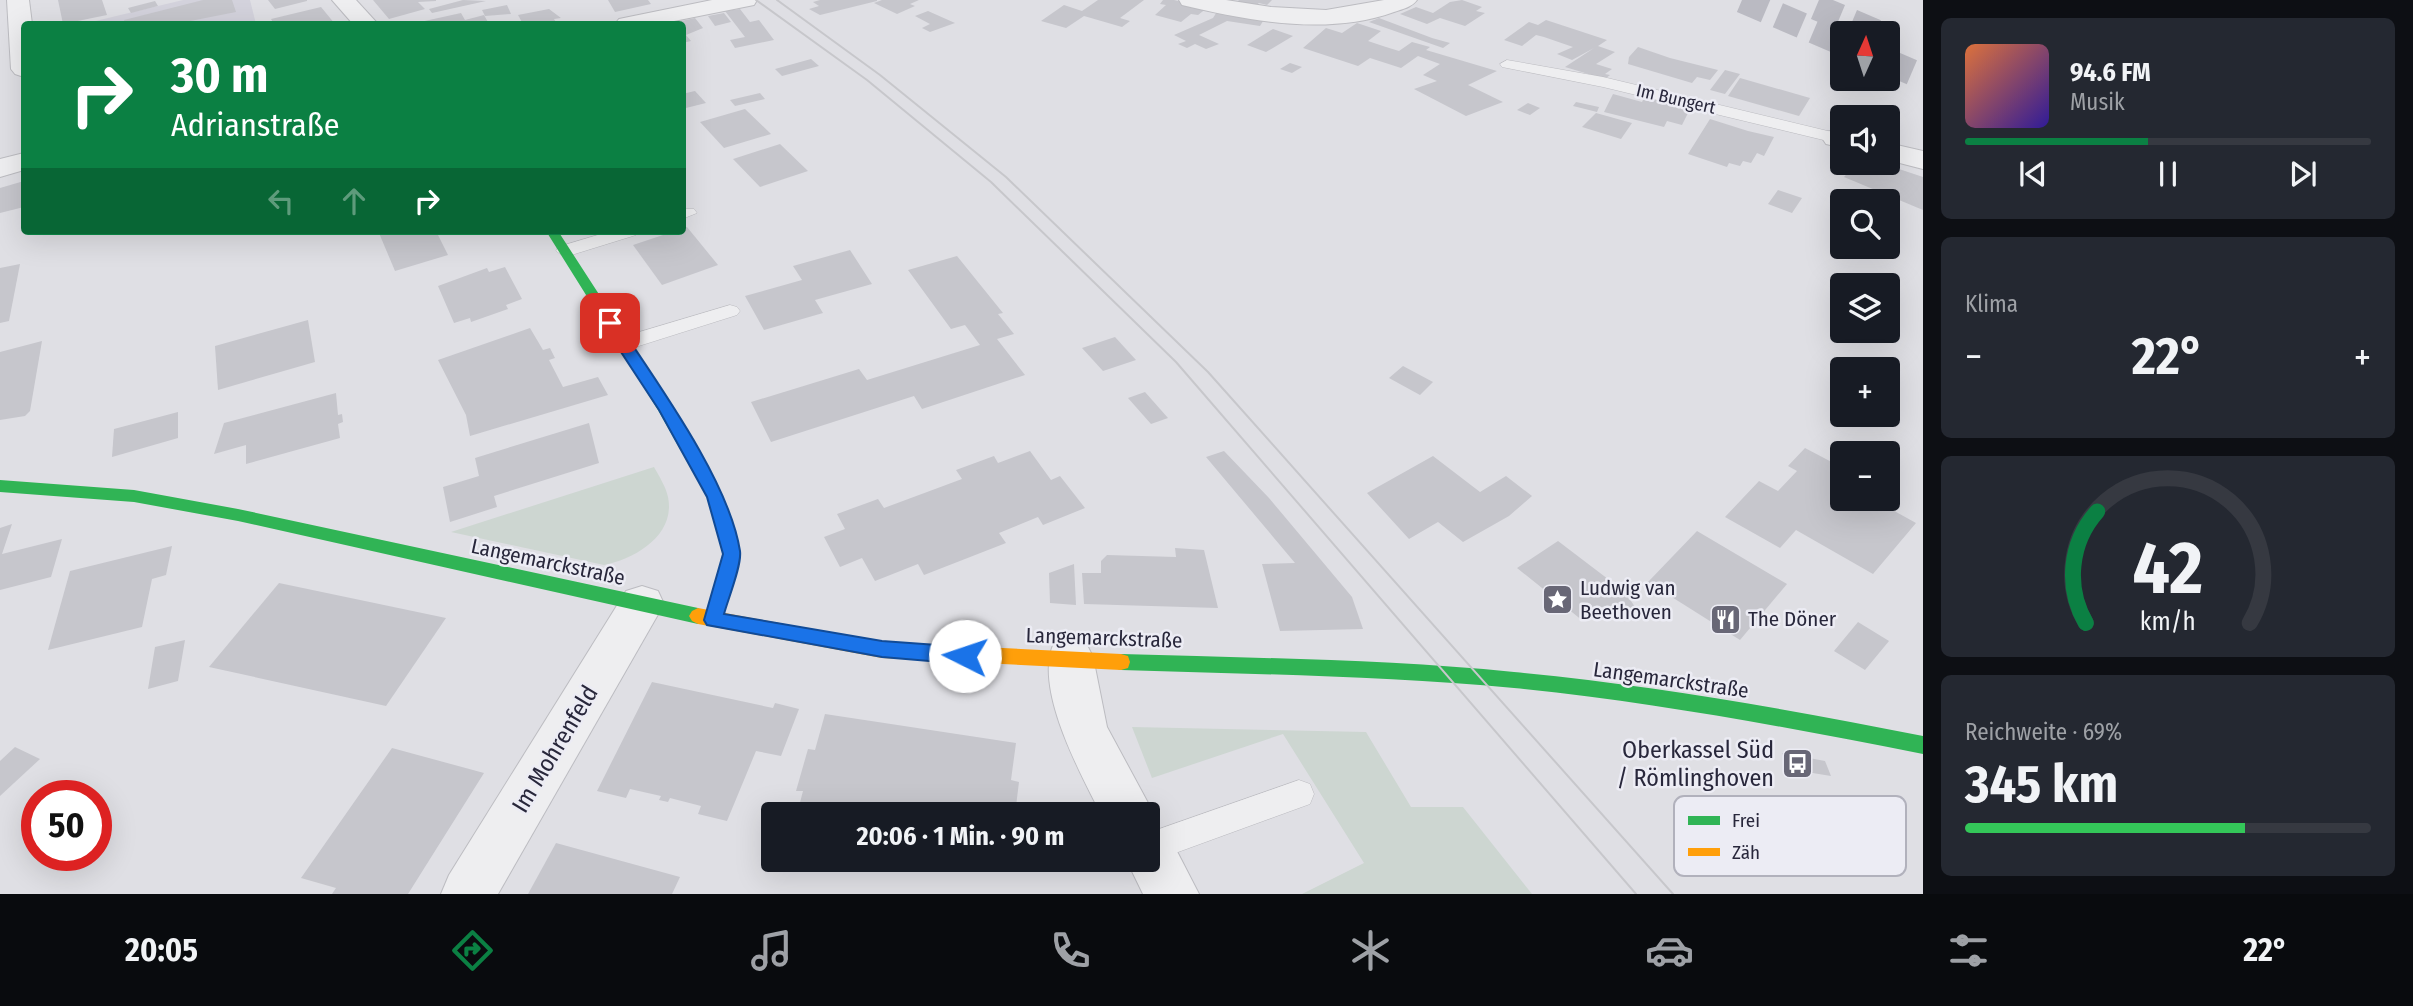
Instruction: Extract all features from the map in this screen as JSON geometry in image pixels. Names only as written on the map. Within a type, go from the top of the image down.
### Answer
[{"type":"main road","points":[[555,235],[665,408],[715,497],[732,554],[713,620]]},
{"type":"main road","name":"Langemarckstraße","points":[[0,486],[134,496],[173,503],[713,620],[882,649],[965,656],[1070,657],[1387,671],[1545,683],[1782,717],[1923,745]]},
{"type":"street","points":[[18,0],[21,34]]},
{"type":"street","points":[[344,0],[363,21]]},
{"type":"street","points":[[642,21],[746,0]]},
{"type":"street","points":[[1190,0],[1259,14],[1307,17],[1350,15],[1406,0]]},
{"type":"street","points":[[1900,154],[1923,160]]},
{"type":"street","points":[[0,168],[21,163]]},
{"type":"street","name":"Im Mohrenfeld","points":[[468,894],[642,604]]},
{"type":"street","points":[[1070,657],[1084,731],[1122,802]]},
{"type":"street","points":[[1160,872],[1172,894]]},
{"type":"lane","name":"Im Bungert","points":[[1507,64],[1616,85],[1830,137]]},
{"type":"lane","points":[[565,251],[617,235]]},
{"type":"lane","points":[[623,344],[730,311]]},
{"type":"lane","points":[[1160,845],[1299,794]]},
{"type":"shaded area","points":[[183,0],[250,0],[255,21],[96,21]]},
{"type":"shaded area","points":[[654,467],[668,497],[666,523],[651,543],[616,562],[604,565],[451,532]]},
{"type":"shaded area","points":[[1132,727],[1366,732],[1411,807],[1463,807],[1532,894],[1302,894],[1364,863],[1283,734],[1152,778]]},
{"type":"building","points":[[58,0],[102,0],[107,15],[78,21],[62,21]]},
{"type":"building","points":[[203,0],[232,0],[236,12],[190,21],[124,20]]},
{"type":"building","points":[[268,0],[307,0],[307,1],[275,9]]},
{"type":"building","points":[[373,0],[436,1],[418,2],[425,9],[389,19]]},
{"type":"building","points":[[463,0],[486,1],[432,13],[429,9]]},
{"type":"building","points":[[608,0],[648,0],[651,4],[615,12]]},
{"type":"building","points":[[882,0],[919,0],[910,4],[915,6],[897,14],[874,3]]},
{"type":"building","points":[[1098,0],[1144,0],[1120,18],[1130,21],[1122,27],[1084,16],[1066,28],[1041,21],[1064,5],[1082,11]]},
{"type":"building","points":[[1163,0],[1207,8],[1198,15],[1191,14],[1181,22],[1155,15],[1166,5],[1160,4]]},
{"type":"building","points":[[1239,0],[1272,0],[1267,5],[1259,3],[1252,8],[1235,4]]},
{"type":"building","points":[[1462,0],[1482,7],[1476,11],[1485,13],[1465,26],[1440,18],[1427,24],[1400,14],[1416,7],[1433,13],[1450,2]]},
{"type":"building","points":[[155,1],[158,6],[131,13],[128,8]]},
{"type":"building","points":[[877,1],[820,15],[809,9],[819,6],[813,2]]},
{"type":"building","points":[[507,5],[511,14],[485,16],[482,10]]},
{"type":"building","points":[[321,7],[333,21],[272,21],[271,19]]},
{"type":"building","points":[[549,9],[561,18],[554,19],[555,21],[521,21],[518,15]]},
{"type":"building","points":[[740,9],[750,22],[759,20],[774,40],[735,48],[730,40],[745,37],[725,11]]},
{"type":"building","points":[[1218,10],[1265,18],[1260,26],[1227,21],[1199,35],[1219,44],[1206,49],[1195,44],[1187,48],[1178,44],[1186,41],[1174,35],[1213,18]]},
{"type":"building","points":[[928,11],[955,23],[930,32],[922,28],[930,24],[915,16]]},
{"type":"building","points":[[461,13],[465,20],[484,15],[487,21],[425,21]]},
{"type":"building","points":[[724,13],[731,22],[715,26],[708,16]]},
{"type":"building","points":[[695,18],[703,28],[686,35],[686,21],[681,21]]},
{"type":"building","points":[[1379,18],[1450,43],[1443,48],[1369,22]]},
{"type":"building","points":[[1546,20],[1607,40],[1598,46],[1615,52],[1596,64],[1612,69],[1605,74],[1610,75],[1605,79],[1565,67],[1594,48],[1572,60],[1557,54],[1573,47],[1544,37],[1536,35],[1522,46],[1504,40],[1529,22],[1538,25]]},
{"type":"building","points":[[1357,23],[1381,31],[1368,41],[1399,51],[1412,42],[1430,47],[1426,50],[1497,71],[1468,85],[1503,102],[1466,116],[1414,89],[1437,81],[1423,75],[1440,64],[1418,56],[1401,68],[1370,58],[1358,66],[1303,48],[1326,28],[1342,33]]},
{"type":"building","points":[[1273,29],[1293,36],[1266,52],[1247,45]]},
{"type":"building","points":[[1638,47],[1718,70],[1710,80],[1697,77],[1692,83],[1628,64],[1629,57]]},
{"type":"building","points":[[811,59],[819,66],[782,76],[775,69]]},
{"type":"building","points":[[1290,63],[1302,67],[1292,73],[1280,69]]},
{"type":"building","points":[[1725,70],[1740,74],[1725,94],[1710,90]]},
{"type":"building","points":[[1740,78],[1810,98],[1799,116],[1728,96]]},
{"type":"building","points":[[695,91],[706,103],[686,108],[686,93]]},
{"type":"building","points":[[760,93],[765,99],[735,106],[730,100]]},
{"type":"building","points":[[1613,94],[1642,102],[1645,96],[1691,107],[1682,125],[1667,121],[1664,127],[1604,112]]},
{"type":"building","points":[[1576,102],[1599,107],[1597,112],[1573,106]]},
{"type":"building","points":[[1528,103],[1540,108],[1530,115],[1517,110]]},
{"type":"building","points":[[745,109],[771,134],[724,148],[700,122]]},
{"type":"building","points":[[1596,113],[1632,123],[1621,139],[1582,127]]},
{"type":"building","points":[[1710,119],[1774,137],[1764,156],[1757,153],[1751,163],[1743,161],[1740,166],[1729,163],[1727,167],[1688,154]]},
{"type":"building","points":[[780,144],[808,171],[760,187],[733,159]]},
{"type":"building","points":[[1900,169],[1923,177],[1923,210],[1900,200],[1900,189],[1873,189],[1844,177],[1900,175]]},
{"type":"building","points":[[21,182],[21,208],[0,213],[0,188]]},
{"type":"building","points":[[1778,190],[1802,198],[1792,213],[1768,204]]},
{"type":"building","points":[[686,227],[718,265],[662,285],[633,245],[663,235],[686,235]]},
{"type":"building","points":[[380,235],[438,235],[448,255],[395,271]]},
{"type":"building","points":[[850,250],[872,284],[815,300],[823,313],[764,330],[745,296],[802,280],[793,266]]},
{"type":"building","points":[[957,256],[1003,313],[998,314],[1014,334],[997,339],[1025,375],[922,409],[914,396],[771,442],[751,402],[859,369],[867,380],[980,345],[965,325],[951,329],[908,270]]},
{"type":"building","points":[[20,264],[9,321],[0,323],[0,268]]},
{"type":"building","points":[[505,267],[522,299],[506,305],[508,309],[471,322],[470,318],[454,323],[438,286],[487,268],[489,272]]},
{"type":"building","points":[[308,320],[315,362],[218,390],[215,346]]},
{"type":"building","points":[[530,328],[543,350],[550,348],[555,358],[549,360],[563,387],[598,377],[608,395],[470,436],[466,415],[438,360]]},
{"type":"building","points":[[1115,337],[1136,360],[1103,371],[1082,348]]},
{"type":"building","points":[[42,341],[30,411],[25,416],[0,420],[0,352]]},
{"type":"building","points":[[1403,366],[1433,382],[1420,395],[1389,378]]},
{"type":"building","points":[[1145,392],[1168,418],[1151,424],[1128,398]]},
{"type":"building","points":[[336,393],[338,415],[342,414],[343,422],[338,424],[340,438],[246,464],[246,445],[214,454],[224,423]]},
{"type":"building","points":[[178,412],[178,438],[112,457],[114,429]]},
{"type":"building","points":[[589,423],[599,463],[494,496],[497,507],[450,522],[443,487],[479,476],[475,458]]},
{"type":"building","points":[[1805,448],[1830,461],[1830,511],[1894,511],[1916,523],[1873,574],[1796,530],[1780,548],[1725,517],[1759,481],[1778,491],[1797,471],[1788,466]]},
{"type":"building","points":[[1030,451],[1051,480],[1060,476],[1085,508],[1043,525],[1038,517],[999,533],[1006,543],[924,575],[918,564],[875,581],[862,558],[840,567],[824,537],[845,529],[837,514],[878,499],[884,508],[962,479],[956,470],[994,456],[998,463]]},
{"type":"building","points":[[1224,451],[1269,498],[1352,597],[1363,629],[1280,631],[1262,564],[1295,563],[1206,457]]},
{"type":"building","points":[[1433,456],[1480,492],[1506,476],[1532,496],[1509,516],[1463,542],[1438,522],[1409,539],[1367,493]]},
{"type":"building","points":[[12,524],[2,554],[62,539],[51,577],[0,590],[0,528]]},
{"type":"building","points":[[1697,531],[1787,584],[1740,640],[1648,582]]},
{"type":"building","points":[[1558,541],[1625,592],[1637,610],[1624,619],[1602,607],[1583,621],[1517,568]]},
{"type":"building","points":[[172,546],[166,575],[152,579],[142,627],[48,650],[70,571]]},
{"type":"building","points":[[1175,548],[1204,550],[1218,608],[1084,604],[1082,573],[1101,573],[1101,561],[1107,555],[1176,557]]},
{"type":"building","points":[[1074,564],[1076,605],[1050,603],[1049,573]]},
{"type":"building","points":[[279,583],[446,618],[386,706],[209,667]]},
{"type":"building","points":[[1858,622],[1889,641],[1865,670],[1834,651]]},
{"type":"building","points":[[185,640],[178,681],[148,689],[155,647]]},
{"type":"building","points":[[652,682],[773,708],[775,703],[799,709],[781,756],[756,751],[727,821],[698,814],[701,806],[670,798],[668,802],[659,800],[661,796],[630,789],[626,798],[597,791]]},
{"type":"building","points":[[825,714],[1016,743],[1011,780],[1019,782],[1016,802],[800,802],[803,791],[796,791],[808,749],[815,750]]},
{"type":"building","points":[[15,747],[40,759],[0,796],[0,761]]},
{"type":"building","points":[[392,748],[484,773],[408,894],[332,894],[336,888],[301,878]]},
{"type":"building","points":[[1782,753],[1825,761],[1831,776],[1788,769]]},
{"type":"building","points":[[556,843],[680,877],[672,894],[528,894]]},
{"type":"tunnel","points":[[1742,0],[1830,37]]},
{"type":"tunnel","points":[[1816,7],[1849,21]]},
{"type":"tunnel","points":[[1900,67],[1923,77]]},
{"type":"tram line","points":[[756,0],[867,80],[991,182],[1176,362],[1636,894]]},
{"type":"tram line","points":[[777,0],[880,75],[1006,177],[1208,372],[1673,894]]},
{"type":"traffic: fast","points":[[555,235],[665,408],[715,497],[732,554],[713,619]]},
{"type":"traffic: fast","points":[[0,486],[134,496],[238,515],[698,616]]},
{"type":"traffic: fast","points":[[1121,662],[1367,670],[1514,680],[1719,707],[1923,745]]},
{"type":"traffic: slow","points":[[698,616],[882,650],[1121,662]]},
{"type":"place","name":"Ludwig van Beethoven","points":[[1557,600]]},
{"type":"place","name":"The Döner","points":[[1725,619]]},
{"type":"place","name":"Oberkassel Süd / Römlinghoven","points":[[1797,764]]},
{"type":"route","points":[[610,323],[665,408],[715,497],[732,554],[713,620],[882,649],[965,656]]}]
